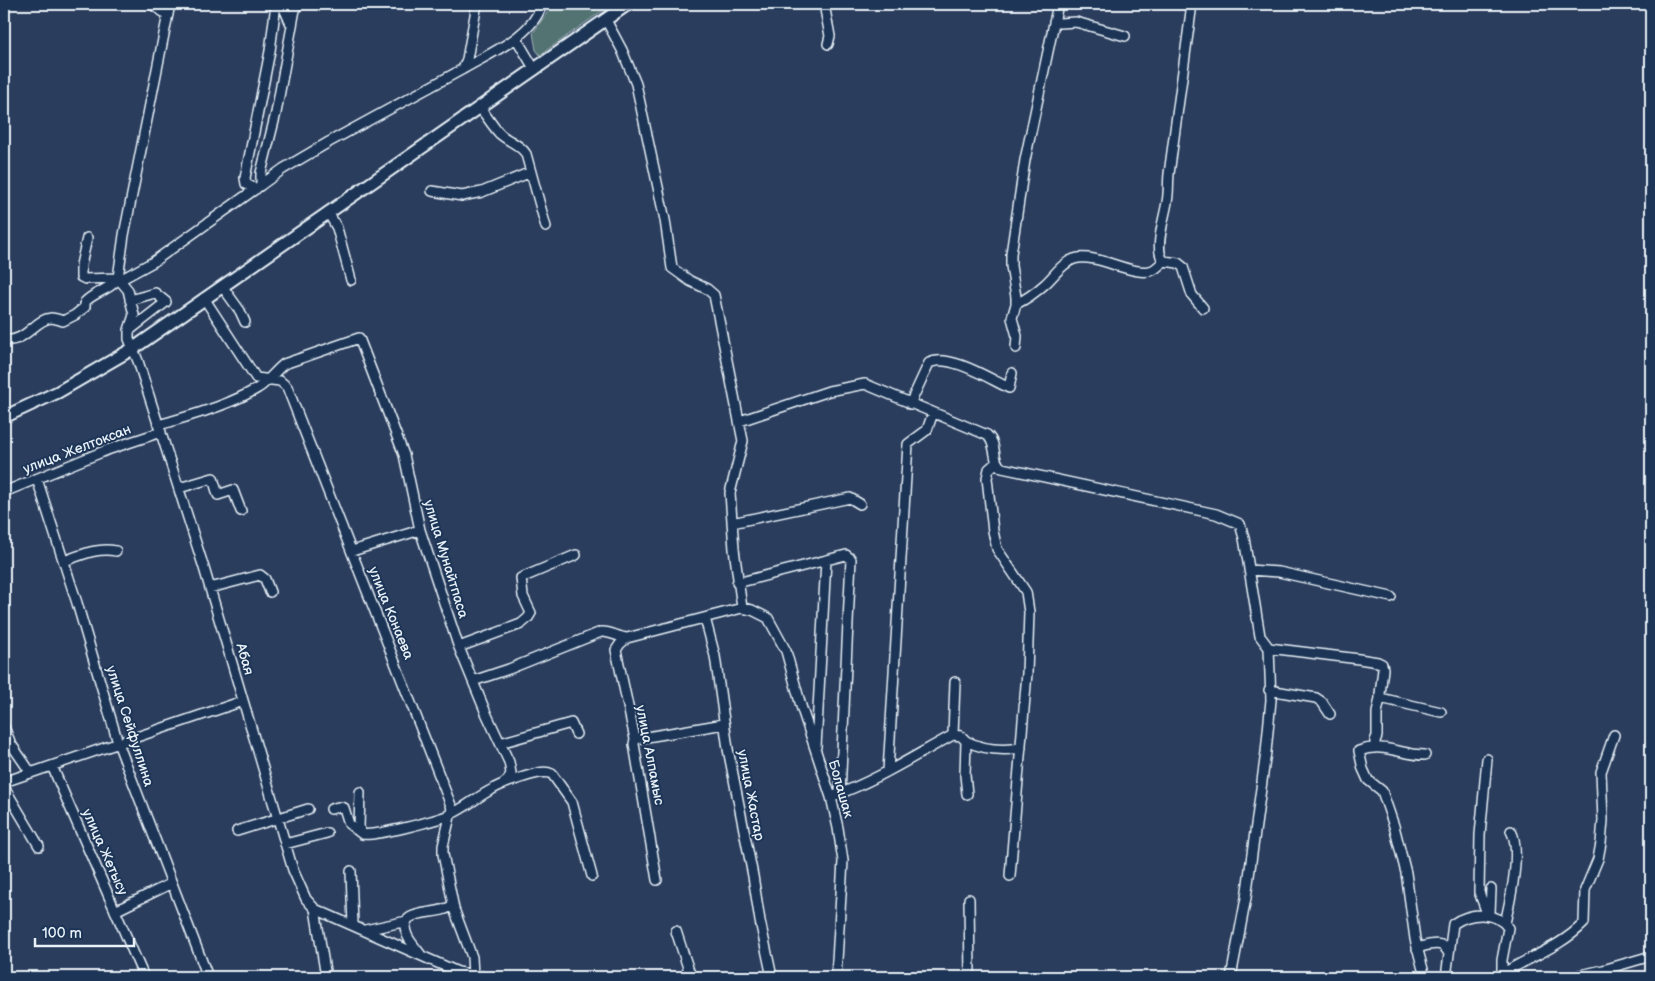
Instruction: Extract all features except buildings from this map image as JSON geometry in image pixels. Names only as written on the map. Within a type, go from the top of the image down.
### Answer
[{"type":"main road","points":[[4,417],[58,392],[134,348],[628,4]]},
{"type":"street","points":[[152,4],[168,15]]},
{"type":"street","points":[[129,330],[134,315],[128,290],[119,279],[124,234],[170,4]]},
{"type":"street","points":[[259,187],[246,184],[245,178],[268,60],[276,4]]},
{"type":"street","points":[[282,4],[290,19],[291,26]]},
{"type":"street","points":[[259,187],[276,113],[296,4]]},
{"type":"street","points":[[463,70],[477,4]]},
{"type":"street","points":[[824,4],[830,36],[828,44]]},
{"type":"street","points":[[1016,348],[1017,336],[1012,318],[1016,304],[1011,254],[1025,160],[1058,4]]},
{"type":"street","points":[[1192,4],[1169,174],[1168,202],[1160,236],[1159,253],[1164,260],[1178,263],[1183,267],[1192,294],[1203,308]]},
{"type":"street","points":[[4,340],[16,340],[43,321],[52,318],[63,321],[75,315],[85,307],[85,302],[92,295],[153,262],[283,169],[328,142],[463,70],[516,38],[535,19],[543,5]]},
{"type":"street","points":[[474,681],[601,632],[608,631],[626,638],[742,608],[737,583],[730,493],[743,441],[714,295],[672,268],[665,220],[636,84],[622,50],[606,20]]},
{"type":"street","points":[[1054,21],[1060,23],[1076,22],[1125,36]]},
{"type":"street","points":[[516,38],[535,70]]},
{"type":"street","points":[[480,108],[499,133],[521,147],[526,154],[546,227]]},
{"type":"street","points":[[432,191],[462,196],[482,192],[531,172]]},
{"type":"street","points":[[328,212],[337,228],[352,280]]},
{"type":"street","points":[[87,238],[81,265],[82,277],[92,280],[119,279]]},
{"type":"street","points":[[1016,304],[1030,296],[1065,264],[1072,260],[1082,258],[1113,263],[1140,272],[1155,269],[1164,260]]},
{"type":"street","points":[[222,286],[240,311],[245,322]]},
{"type":"street","points":[[129,330],[166,302],[155,293],[130,300]]},
{"type":"street","name":"улица Конаева","points":[[204,298],[256,378],[280,381],[287,387],[439,772],[452,808],[452,814]]},
{"type":"street","name":"Абая","points":[[129,330],[129,338],[160,428],[210,588],[293,870],[301,890],[315,909],[326,977]]},
{"type":"street","name":"улица Желтоксан","points":[[4,492],[37,479],[48,472],[237,398],[261,387],[284,364],[359,338]]},
{"type":"street","name":"улица Мунайтпаса","points":[[359,338],[404,455],[420,530],[459,648],[511,769],[510,776],[504,783]]},
{"type":"street","points":[[910,404],[929,363],[934,360],[938,359],[956,363],[1009,388],[1012,372]]},
{"type":"street","points":[[740,421],[829,391],[865,384],[987,435],[992,440],[997,462],[1002,468],[1227,518],[1240,524],[1260,636],[1269,648],[1269,690],[1271,700],[1250,873],[1231,977]]},
{"type":"street","points":[[888,770],[908,444],[927,430],[933,414]]},
{"type":"street","points":[[997,462],[989,469],[987,478],[993,531],[997,549],[1026,592],[1029,612],[1028,673],[1010,876]]},
{"type":"street","points":[[179,488],[213,478],[218,495],[233,490],[241,512]]},
{"type":"street","name":"улица Сейфуллина","points":[[37,479],[64,561],[118,743],[208,977]]},
{"type":"street","points":[[732,523],[850,498],[860,504]]},
{"type":"street","points":[[352,551],[420,530]]},
{"type":"street","points":[[64,561],[97,550],[116,551]]},
{"type":"street","points":[[459,648],[521,624],[531,613],[523,596],[521,578],[576,555]]},
{"type":"street","points":[[737,583],[846,555],[851,559],[835,795],[876,778],[953,735],[961,736],[973,745],[1000,751],[1021,748]]},
{"type":"street","points":[[815,752],[826,560]]},
{"type":"street","points":[[1249,570],[1279,572],[1391,597]]},
{"type":"street","points":[[210,588],[260,575],[265,579],[270,592]]},
{"type":"street","name":"Болашак","points":[[742,608],[752,610],[768,618],[786,651],[815,752],[835,795],[843,861],[836,977]]},
{"type":"street","name":"улица Жастар","points":[[705,618],[715,656],[724,724],[772,977]]},
{"type":"street","name":"улица Алпамыс","points":[[626,638],[616,650],[635,739],[634,744],[658,880]]},
{"type":"street","points":[[1269,648],[1382,664],[1375,747]]},
{"type":"street","points":[[953,735],[956,682]]},
{"type":"street","points":[[1269,690],[1316,698],[1322,702],[1330,714]]},
{"type":"street","points":[[1380,698],[1441,712]]},
{"type":"street","points":[[4,782],[243,700]]},
{"type":"street","points":[[500,744],[571,723],[576,734]]},
{"type":"street","points":[[635,739],[724,724]]},
{"type":"street","points":[[4,727],[11,744],[31,773]]},
{"type":"street","points":[[1446,977],[1453,924],[1471,916],[1495,916],[1508,928],[1502,960],[1502,976],[1554,946],[1578,930],[1584,923],[1585,890],[1598,859],[1601,842],[1603,820],[1601,772],[1608,747],[1614,735]]},
{"type":"street","points":[[966,741],[965,775],[967,794]]},
{"type":"street","points":[[1425,755],[1375,747],[1359,751],[1362,769],[1368,780],[1382,791],[1385,799],[1406,873],[1417,949],[1425,977]]},
{"type":"street","points":[[1487,759],[1480,835],[1479,892],[1489,916]]},
{"type":"street","name":"улица Жетысу","points":[[52,766],[144,977]]},
{"type":"street","points":[[331,809],[344,808],[349,824],[362,834],[377,834],[452,814],[504,783],[544,772],[552,774],[572,802],[592,876]]},
{"type":"street","points":[[4,787],[39,846]]},
{"type":"street","points":[[360,792],[360,828],[362,834]]},
{"type":"street","points":[[237,831],[308,809]]},
{"type":"street","points":[[452,814],[443,846],[453,904],[472,958],[473,974]]},
{"type":"street","points":[[1504,923],[1516,867],[1514,836],[1511,831]]},
{"type":"street","points":[[285,844],[327,833]]},
{"type":"street","points":[[351,871],[353,925]]},
{"type":"street","points":[[115,911],[172,883]]},
{"type":"street","points":[[1489,916],[1491,889]]},
{"type":"street","points":[[969,899],[970,977]]},
{"type":"street","points":[[422,956],[407,934],[405,928],[408,921],[412,916],[420,913],[446,910],[453,904]]},
{"type":"street","points":[[315,909],[458,972],[485,977]]},
{"type":"street","points":[[364,930],[408,921]]},
{"type":"street","points":[[676,931],[691,977]]},
{"type":"street","points":[[1417,949],[1438,945],[1443,946],[1449,953]]},
{"type":"street","points":[[1571,977],[1651,956]]},
{"type":"green space","points":[[558,4],[612,4],[540,55],[536,50],[533,33],[549,10]]}]
